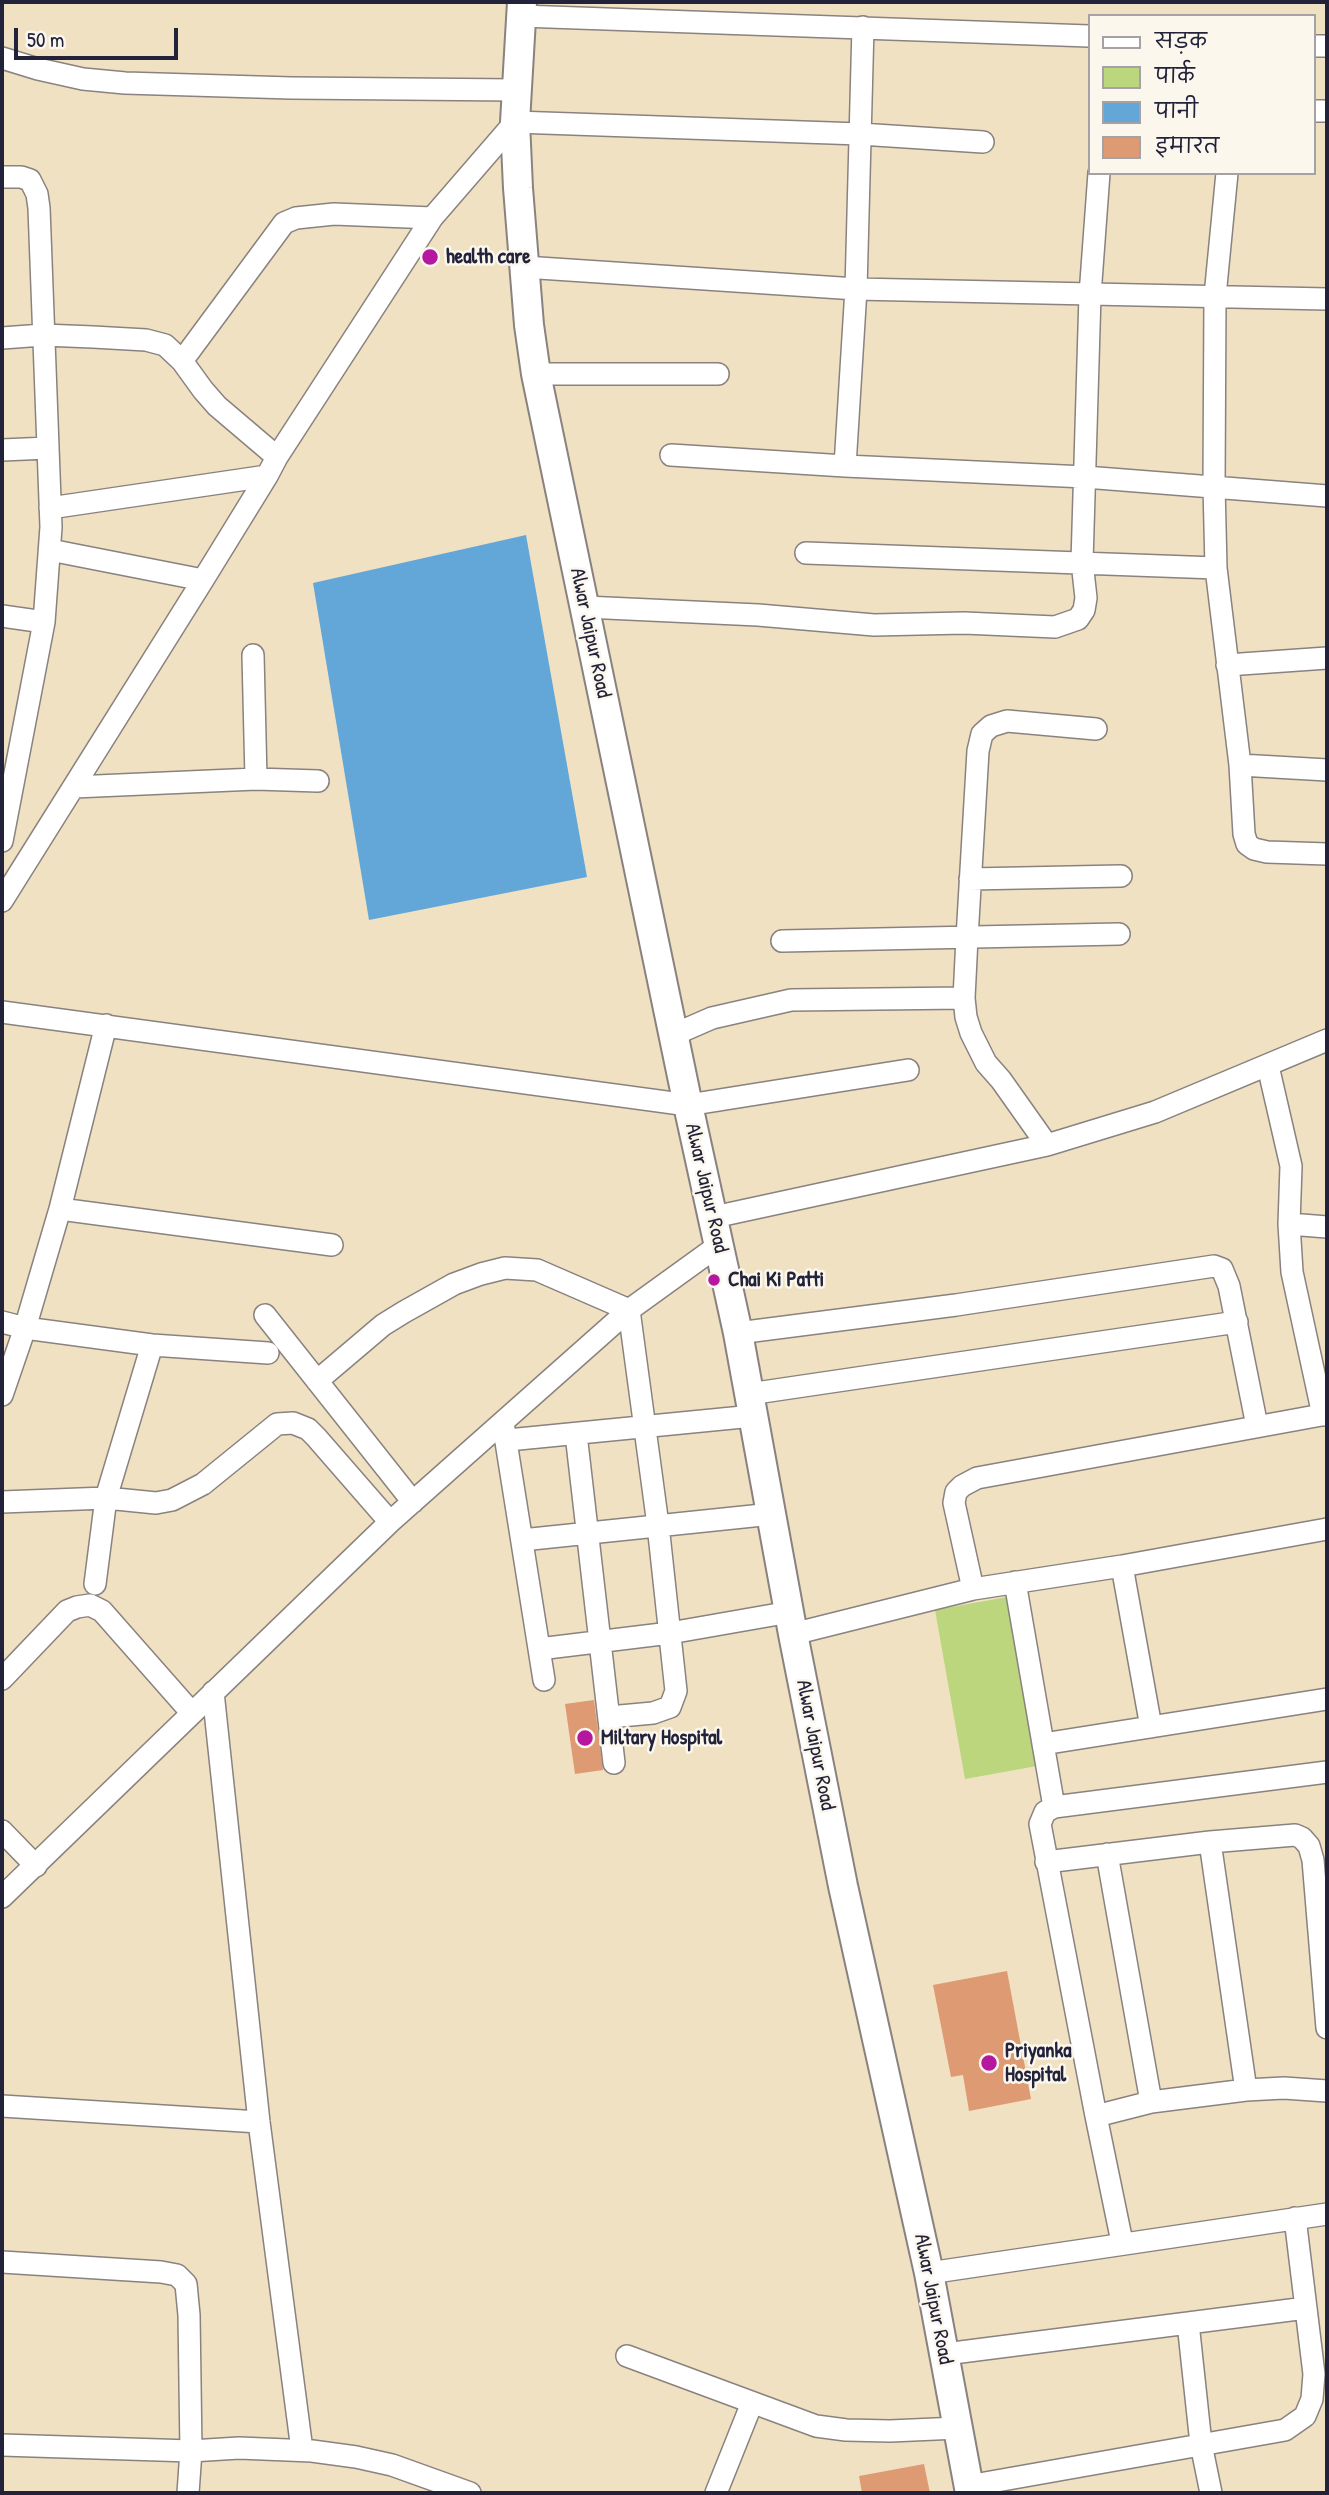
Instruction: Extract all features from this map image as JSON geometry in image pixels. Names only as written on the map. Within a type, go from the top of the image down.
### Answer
[{"type":"main road","name":"Alwar Jaipur Road","points":[[522,9],[515,122],[524,267],[536,374],[673,1035],[738,1333],[844,1886],[929,2273],[969,2490]]},
{"type":"street","points":[[522,9],[1088,36]]},
{"type":"street","points":[[845,466],[856,289],[863,27]]},
{"type":"street","points":[[2,58],[72,76],[125,83],[516,90]]},
{"type":"street","points":[[2,901],[272,466],[432,218],[515,122],[860,134],[983,142]]},
{"type":"street","points":[[585,607],[758,615],[874,625],[964,623],[1055,626],[1078,620],[1084,610],[1086,598],[1082,562],[1090,295],[1099,175]]},
{"type":"street","points":[[1227,175],[1215,296],[1216,568],[1240,765],[1244,834],[1248,844],[1254,849],[1267,852],[1327,854]]},
{"type":"street","points":[[2,177],[30,180],[37,194],[51,550],[44,622],[6,792],[2,841]]},
{"type":"street","points":[[182,361],[284,223],[296,218],[334,214],[432,218]]},
{"type":"street","points":[[524,267],[856,289],[1327,299]]},
{"type":"street","points":[[2,338],[43,335],[146,340],[165,345],[182,361],[203,390],[272,466]]},
{"type":"street","points":[[536,374],[718,374]]},
{"type":"street","points":[[2,450],[48,448]]},
{"type":"street","points":[[671,455],[1085,477],[1327,496]]},
{"type":"street","points":[[50,508],[272,466]]},
{"type":"street","points":[[51,550],[203,580]]},
{"type":"street","points":[[806,553],[1216,568]]},
{"type":"street","points":[[2,616],[44,622]]},
{"type":"street","points":[[253,655],[256,779]]},
{"type":"street","points":[[1227,665],[1327,658]]},
{"type":"street","points":[[1047,1144],[979,1051],[966,1017],[964,998],[978,751],[982,734],[991,726],[1007,721],[1096,729]]},
{"type":"street","points":[[1240,765],[1327,770]]},
{"type":"street","points":[[74,787],[256,779],[318,781]]},
{"type":"street","points":[[970,879],[1121,876]]},
{"type":"street","points":[[782,941],[1119,934]]},
{"type":"street","points":[[673,1035],[712,1018],[791,1000],[964,998]]},
{"type":"street","points":[[2,1012],[688,1105],[908,1070]]},
{"type":"street","points":[[2,1395],[60,1209],[106,1025]]},
{"type":"street","points":[[713,1217],[1047,1144],[1154,1112],[1327,1040]]},
{"type":"street","points":[[973,1589],[954,1503],[956,1492],[977,1478],[1325,1415],[1292,1272],[1289,1224],[1291,1166],[1268,1066]]},
{"type":"street","points":[[60,1209],[332,1245]]},
{"type":"street","points":[[1289,1224],[1327,1227]]},
{"type":"street","points":[[2,1897],[390,1522],[505,1432],[629,1310],[719,1245]]},
{"type":"street","points":[[738,1333],[956,1305],[1214,1266],[1222,1269],[1227,1277],[1257,1426]]},
{"type":"street","points":[[317,1381],[383,1325],[404,1312],[454,1284],[505,1268],[537,1270],[629,1310]]},
{"type":"street","points":[[609,1717],[653,1713],[670,1707],[676,1691],[658,1525],[629,1310]]},
{"type":"street","points":[[265,1315],[413,1502]]},
{"type":"street","points":[[2,1322],[25,1328],[152,1345],[268,1353]]},
{"type":"street","points":[[505,1432],[576,1434],[644,1427],[751,1405],[1237,1322]]},
{"type":"street","points":[[95,1584],[106,1498],[152,1345]]},
{"type":"street","points":[[2,1502],[106,1498],[156,1503],[172,1500],[203,1483],[277,1424],[293,1423],[308,1429],[316,1437],[390,1522]]},
{"type":"street","points":[[505,1432],[544,1680]]},
{"type":"street","points":[[576,1434],[614,1763]]},
{"type":"street","points":[[522,1540],[772,1514]]},
{"type":"street","points":[[539,1648],[792,1623],[973,1589],[1327,1530]]},
{"type":"street","points":[[1122,1566],[1151,1727]]},
{"type":"street","points":[[1015,1583],[1054,1807]]},
{"type":"street","points":[[2,1679],[67,1611],[90,1605],[102,1611],[191,1712]]},
{"type":"street","points":[[213,1692],[259,2122],[302,2450]]},
{"type":"street","points":[[1043,1744],[1327,1699]]},
{"type":"street","points":[[1122,2242],[1046,1862],[1040,1824],[1045,1812],[1054,1807],[1327,1772]]},
{"type":"street","points":[[2,1831],[36,1866]]},
{"type":"street","points":[[1046,1862],[1210,1842],[1295,1835],[1302,1838],[1309,1846],[1313,1860],[1327,2028]]},
{"type":"street","points":[[1210,1842],[1247,2090]]},
{"type":"street","points":[[1107,1854],[1151,2102]]},
{"type":"street","points":[[1096,2116],[1151,2102],[1247,2090],[1284,2088],[1327,2091]]},
{"type":"street","points":[[2,2106],[259,2122]]},
{"type":"street","points":[[929,2273],[1122,2242],[1327,2214]]},
{"type":"street","points":[[969,2490],[1285,2430],[1305,2416],[1321,2373],[1306,2308],[1295,2218]]},
{"type":"street","points":[[2,2262],[177,2274],[186,2284],[191,2451],[188,2493]]},
{"type":"street","points":[[945,2354],[1306,2308]]},
{"type":"street","points":[[1188,2323],[1202,2444],[1211,2493]]},
{"type":"street","points":[[627,2356],[816,2426],[846,2430],[958,2428]]},
{"type":"street","points":[[716,2493],[752,2403]]},
{"type":"street","points":[[2,2445],[191,2451],[239,2448],[302,2450],[346,2455],[392,2465],[470,2493]]},
{"type":"green space","points":[[1018,1595],[1048,1764],[965,1779],[935,1610]]},
{"type":"water","points":[[526,535],[587,877],[369,920],[313,583]]},
{"type":"building","points":[[594,1700],[603,1770],[575,1774],[565,1704]]},
{"type":"building","points":[[1007,1971],[1031,2099],[969,2111],[963,2075],[951,2077],[933,1985]]},
{"type":"building","points":[[924,2464],[930,2493],[862,2493],[859,2476]]},
{"type":"place","name":"health care","points":[[430,257]]},
{"type":"place","name":"Chai Ki Patti","points":[[714,1280]]},
{"type":"place","name":"Miltary Hospital","points":[[585,1738]]},
{"type":"place","name":"Priyanka Hospital","points":[[989,2063]]}]
